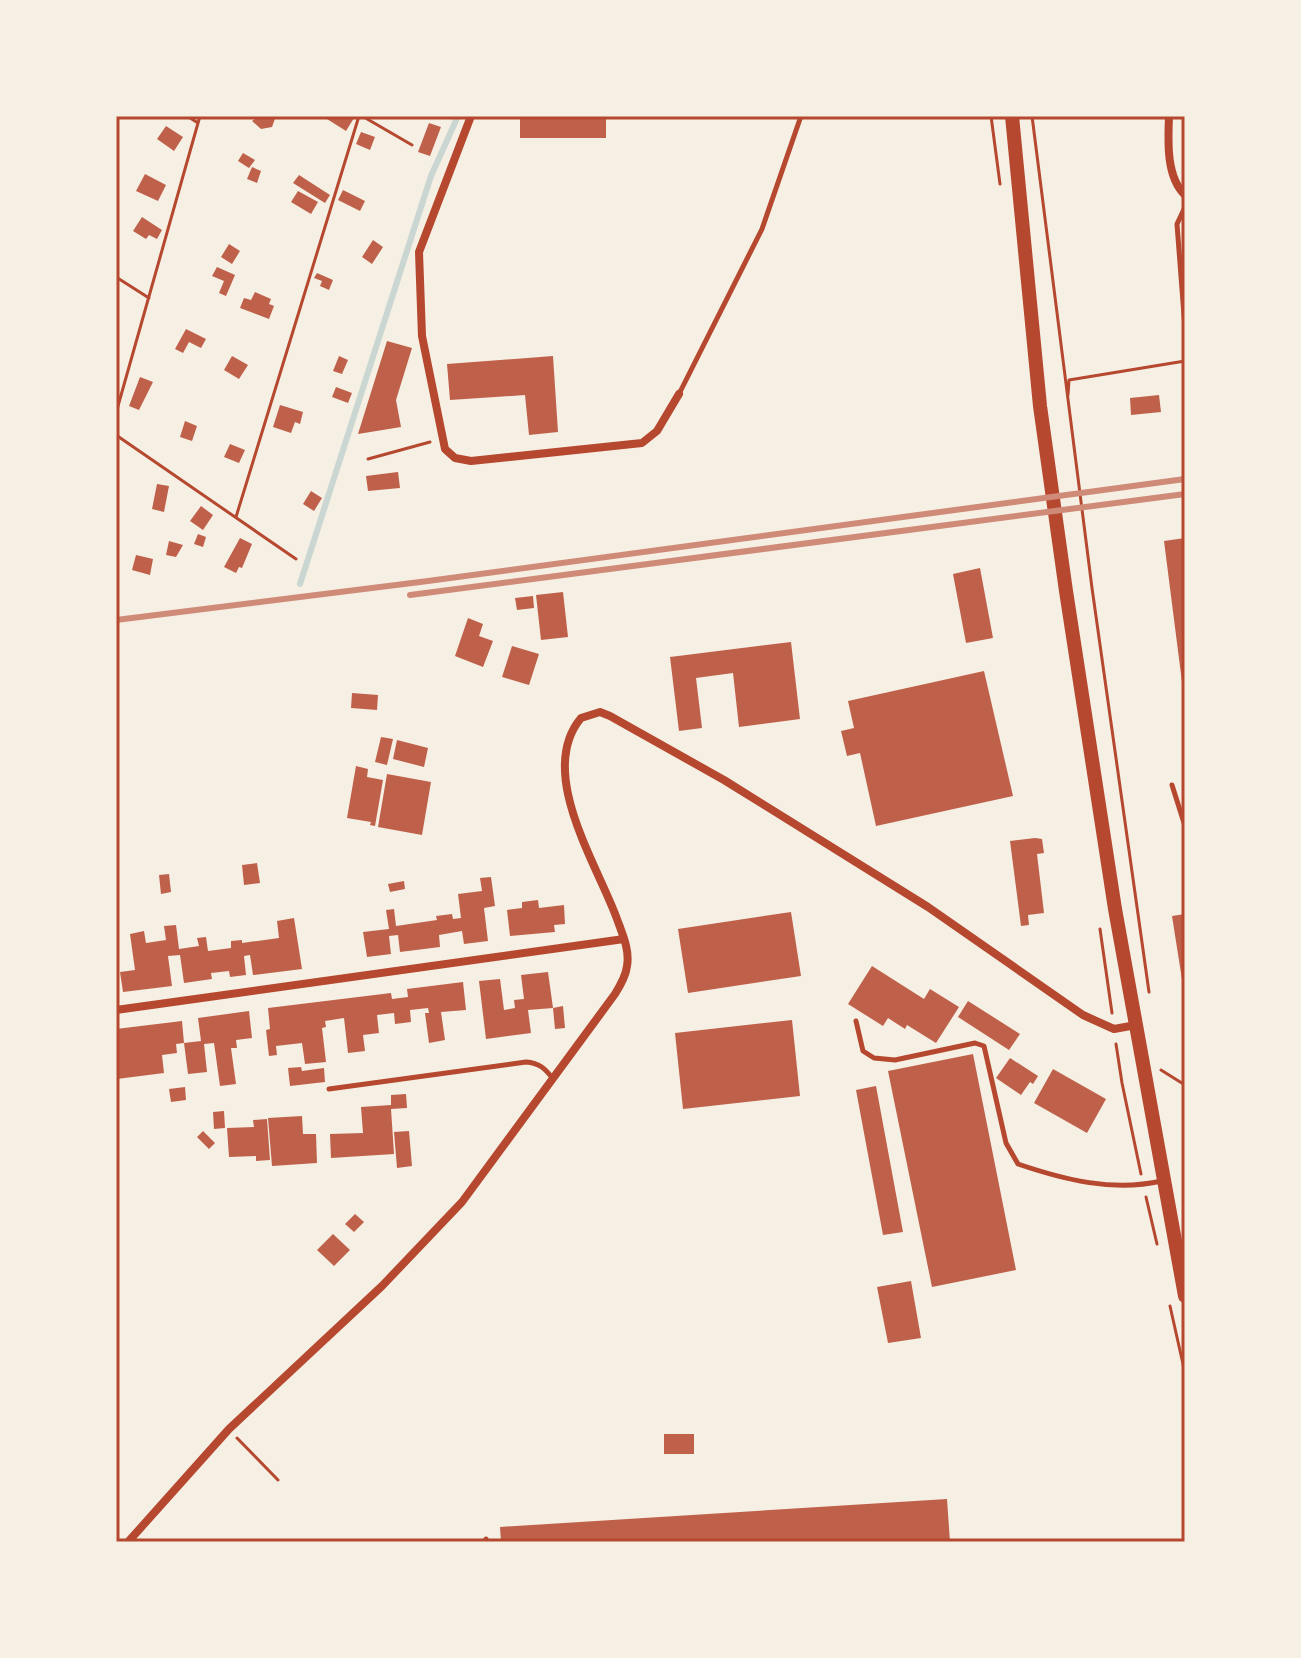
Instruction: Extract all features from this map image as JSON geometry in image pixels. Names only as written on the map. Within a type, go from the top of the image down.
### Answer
[{"type":"street","points":[[471,116],[419,252],[422,336],[445,449],[455,458],[471,461],[642,443],[657,431],[679,394]]},
{"type":"street","points":[[1012,116],[1040,406],[1066,591],[1136,1025],[1185,1296]]},
{"type":"street","points":[[1169,116],[1168,145],[1174,177],[1185,195]]},
{"type":"street","points":[[128,1542],[229,1429],[382,1286],[462,1202],[623,981],[627,966],[624,939],[569,798],[566,742],[581,718],[600,712],[610,716],[724,780],[905,892],[1083,1015],[1114,1029],[1136,1025]]},
{"type":"street","points":[[116,1010],[624,939]]},
{"type":"lane","points":[[679,394],[762,229],[801,116]]},
{"type":"lane","points":[[1185,207],[1177,224],[1185,328]]},
{"type":"lane","points":[[1172,785],[1185,826]]},
{"type":"lane","points":[[856,1021],[860,1048],[868,1055],[883,1060],[975,1043],[984,1046],[1006,1143],[1018,1164],[1058,1178],[1125,1187],[1163,1180]]},
{"type":"lane","points":[[329,1089],[526,1062],[537,1063],[546,1069],[553,1080]]},
{"type":"path","points":[[187,116],[198,123]]},
{"type":"path","points":[[116,413],[200,116]]},
{"type":"path","points":[[236,517],[361,116],[412,145]]},
{"type":"path","points":[[1032,116],[1092,588],[1149,991]]},
{"type":"path","points":[[116,277],[149,298]]},
{"type":"path","points":[[1068,403],[1069,380],[1185,361]]},
{"type":"path","points":[[116,435],[296,559]]},
{"type":"path","points":[[368,459],[442,439]]},
{"type":"path","points":[[1163,1084],[1160,1069],[1185,1085]]},
{"type":"path","points":[[229,1429],[278,1480]]},
{"type":"building","points":[[259,116],[276,116],[272,127],[261,129],[252,121]]},
{"type":"building","points":[[329,116],[354,118],[346,131],[327,119]]},
{"type":"building","points":[[520,116],[606,116],[606,138],[520,138]]},
{"type":"building","points":[[429,123],[441,127],[430,156],[418,152]]},
{"type":"building","points":[[166,126],[183,137],[174,151],[157,139]]},
{"type":"building","points":[[361,132],[375,137],[370,150],[356,144]]},
{"type":"building","points":[[243,153],[255,160],[249,168],[238,161]]},
{"type":"building","points":[[252,167],[261,171],[257,183],[247,179]]},
{"type":"building","points":[[145,174],[166,185],[158,201],[136,191]]},
{"type":"building","points":[[299,175],[330,195],[325,203],[293,183]]},
{"type":"building","points":[[343,190],[365,201],[360,211],[338,200]]},
{"type":"building","points":[[298,191],[318,202],[311,214],[291,202]]},
{"type":"building","points":[[142,217],[162,230],[157,239],[149,235],[146,239],[133,231]]},
{"type":"building","points":[[373,240],[383,247],[372,264],[362,257]]},
{"type":"building","points":[[229,244],[240,251],[232,264],[221,257]]},
{"type":"building","points":[[217,267],[235,275],[226,296],[219,293],[224,281],[212,276]]},
{"type":"building","points":[[317,273],[333,280],[329,290],[320,286],[322,281],[314,278]]},
{"type":"building","points":[[255,292],[271,299],[269,304],[274,306],[269,319],[240,308],[244,298],[251,300]]},
{"type":"building","points":[[186,329],[206,339],[201,348],[189,342],[183,353],[175,349]]},
{"type":"building","points":[[387,341],[412,348],[396,400],[401,427],[358,434]]},
{"type":"building","points":[[232,356],[248,365],[239,379],[224,370]]},
{"type":"building","points":[[339,356],[348,360],[342,374],[333,371]]},
{"type":"building","points":[[553,356],[558,432],[529,435],[525,395],[450,400],[447,364]]},
{"type":"building","points":[[140,377],[153,382],[139,410],[129,406]]},
{"type":"building","points":[[336,387],[352,393],[348,403],[332,397]]},
{"type":"building","points":[[1159,395],[1161,412],[1131,415],[1130,398]]},
{"type":"building","points":[[280,405],[303,412],[300,424],[295,422],[291,433],[273,427]]},
{"type":"building","points":[[185,421],[197,426],[192,441],[180,437]]},
{"type":"building","points":[[230,444],[245,450],[239,463],[224,457]]},
{"type":"building","points":[[398,472],[400,488],[368,491],[366,476]]},
{"type":"building","points":[[157,484],[169,486],[164,512],[152,509]]},
{"type":"building","points":[[311,491],[322,498],[314,511],[303,504]]},
{"type":"building","points":[[201,506],[213,515],[203,530],[190,521]]},
{"type":"building","points":[[198,534],[206,537],[203,547],[194,544]]},
{"type":"building","points":[[240,538],[252,544],[242,568],[239,567],[236,573],[224,567]]},
{"type":"building","points":[[1185,538],[1185,689],[1183,690],[1164,541]]},
{"type":"building","points":[[169,541],[183,545],[176,557],[166,555]]},
{"type":"building","points":[[136,555],[153,559],[150,575],[132,570]]},
{"type":"building","points":[[980,568],[993,638],[966,643],[953,574]]},
{"type":"building","points":[[563,592],[568,637],[541,640],[536,595]]},
{"type":"building","points":[[533,596],[534,608],[517,610],[515,598]]},
{"type":"building","points":[[468,618],[483,624],[479,636],[493,641],[483,667],[455,656]]},
{"type":"building","points":[[791,642],[800,719],[739,727],[733,673],[696,678],[702,728],[679,731],[670,657]]},
{"type":"building","points":[[512,646],[539,654],[529,685],[502,677]]},
{"type":"building","points":[[984,671],[1013,796],[876,826],[860,753],[847,756],[841,731],[854,728],[848,701]]},
{"type":"building","points":[[352,693],[378,695],[377,710],[351,708]]},
{"type":"building","points":[[381,737],[393,739],[387,765],[375,762]]},
{"type":"building","points":[[397,740],[428,748],[424,767],[393,759]]},
{"type":"building","points":[[356,766],[368,769],[367,777],[383,780],[375,826],[370,825],[371,822],[347,818]]},
{"type":"building","points":[[387,774],[431,782],[422,835],[378,827]]},
{"type":"building","points":[[1042,839],[1044,853],[1037,854],[1044,913],[1028,915],[1029,925],[1021,926],[1010,841]]},
{"type":"building","points":[[257,863],[260,883],[244,885],[242,865]]},
{"type":"building","points":[[169,874],[171,892],[161,894],[159,875]]},
{"type":"building","points":[[491,877],[495,906],[484,908],[488,941],[464,944],[462,931],[439,935],[440,947],[400,952],[398,935],[389,936],[391,954],[367,957],[363,932],[389,929],[386,910],[394,909],[396,926],[437,920],[436,916],[452,914],[453,919],[461,918],[458,894],[482,891],[480,878]]},
{"type":"building","points":[[404,881],[405,889],[390,892],[388,884]]},
{"type":"building","points":[[538,900],[539,908],[564,905],[565,924],[554,925],[555,932],[510,936],[507,910],[522,908],[522,902]]},
{"type":"building","points":[[791,912],[801,976],[688,993],[678,929]]},
{"type":"building","points":[[1185,914],[1185,985],[1183,986],[1172,916]]},
{"type":"building","points":[[294,918],[302,969],[253,975],[250,955],[244,956],[246,975],[230,977],[229,971],[211,973],[212,979],[184,983],[180,955],[168,956],[172,986],[123,992],[120,972],[135,970],[130,934],[144,931],[146,943],[166,940],[164,926],[176,925],[179,949],[199,946],[197,938],[206,937],[208,951],[231,948],[231,941],[242,940],[242,943],[279,938],[277,921]]},
{"type":"building","points":[[872,966],[924,999],[930,989],[959,1007],[936,1043],[907,1025],[905,1029],[888,1018],[883,1026],[848,1004]]},
{"type":"building","points":[[548,972],[553,1008],[528,1010],[531,1033],[486,1039],[479,981],[500,979],[504,1010],[515,1008],[514,1000],[524,999],[521,975]]},
{"type":"building","points":[[463,982],[466,1010],[441,1012],[445,1040],[429,1043],[425,1013],[429,1013],[428,1008],[410,1010],[411,1022],[395,1024],[394,1013],[377,1015],[379,1033],[363,1035],[365,1051],[348,1053],[344,1018],[325,1021],[326,1027],[322,1028],[326,1062],[305,1064],[302,1043],[276,1046],[277,1055],[269,1056],[266,1030],[270,1029],[268,1008],[391,993],[392,999],[408,997],[407,989]]},
{"type":"building","points":[[968,1001],[1020,1034],[1009,1050],[958,1017]]},
{"type":"building","points":[[563,1006],[565,1028],[555,1029],[553,1008]]},
{"type":"building","points":[[249,1011],[252,1038],[236,1040],[237,1048],[231,1048],[236,1084],[220,1086],[214,1043],[204,1044],[207,1072],[188,1074],[184,1043],[201,1041],[198,1018]]},
{"type":"building","points":[[792,1020],[800,1096],[683,1109],[675,1033]]},
{"type":"building","points":[[182,1021],[184,1043],[176,1044],[177,1053],[162,1055],[164,1073],[117,1079],[116,1029]]},
{"type":"building","points":[[973,1054],[1016,1270],[932,1287],[888,1071]]},
{"type":"building","points":[[1010,1058],[1038,1076],[1021,1095],[996,1078]]},
{"type":"building","points":[[301,1067],[302,1071],[324,1068],[325,1082],[290,1086],[288,1068]]},
{"type":"building","points":[[1053,1069],[1106,1099],[1087,1133],[1034,1103]]},
{"type":"building","points":[[876,1086],[903,1232],[883,1235],[856,1090]]},
{"type":"building","points":[[185,1087],[186,1100],[171,1102],[169,1089]]},
{"type":"building","points":[[406,1094],[407,1108],[391,1109],[394,1154],[331,1158],[330,1134],[363,1133],[361,1107],[391,1105],[391,1095]]},
{"type":"building","points":[[224,1111],[225,1128],[214,1129],[213,1112]]},
{"type":"building","points":[[302,1116],[303,1134],[316,1134],[317,1163],[272,1166],[268,1118]]},
{"type":"building","points":[[267,1119],[270,1160],[256,1161],[256,1156],[229,1157],[227,1128],[254,1127],[253,1120]]},
{"type":"building","points":[[203,1131],[215,1143],[209,1149],[197,1137]]},
{"type":"building","points":[[409,1131],[412,1166],[397,1168],[394,1132]]},
{"type":"building","points":[[355,1214],[364,1222],[354,1232],[345,1224]]},
{"type":"building","points":[[333,1234],[350,1250],[334,1266],[317,1250]]},
{"type":"building","points":[[911,1281],[921,1338],[888,1343],[877,1287]]},
{"type":"building","points":[[664,1434],[694,1434],[694,1454],[664,1454]]},
{"type":"building","points":[[947,1499],[950,1542],[501,1542],[500,1527]]},
{"type":"waterway","points":[[300,584],[431,176],[458,116]]},
{"type":"railway","points":[[116,620],[1185,479]]},
{"type":"railway","points":[[410,595],[1185,494]]}]
